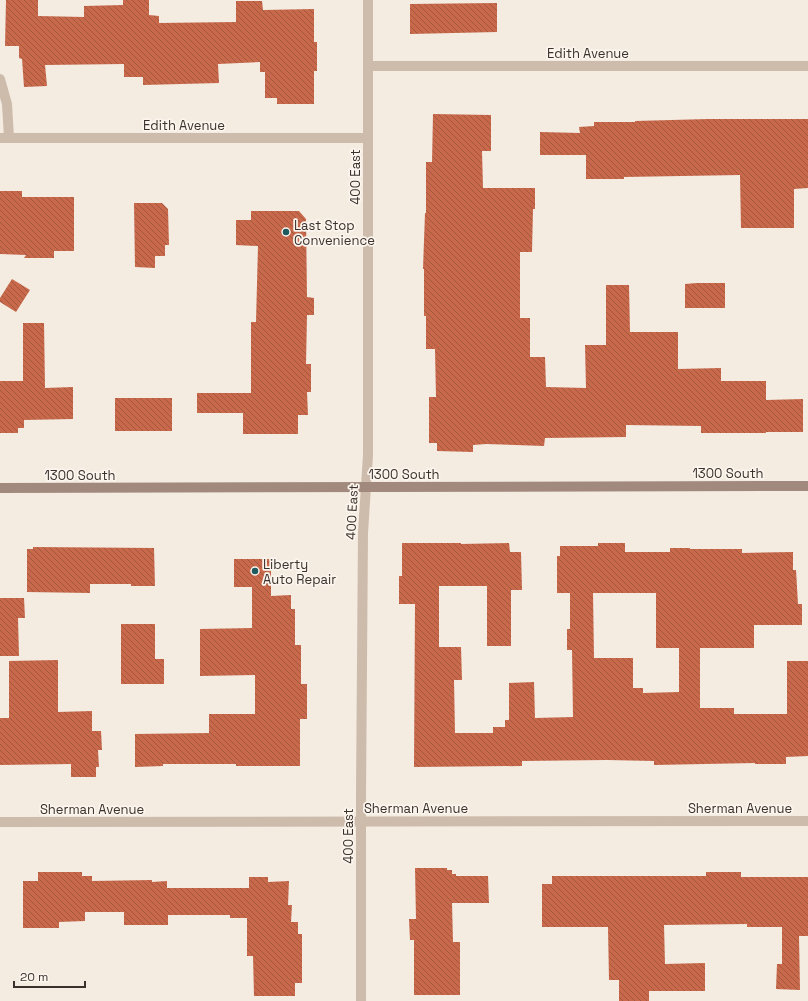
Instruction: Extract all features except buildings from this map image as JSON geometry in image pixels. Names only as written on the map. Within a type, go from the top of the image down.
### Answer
[{"type":"main road","name":"1300 South","points":[[0,488],[808,486]]},
{"type":"street","name":"400 East","points":[[361,1001],[363,533],[368,455],[368,0]]},
{"type":"street","name":"Edith Avenue","points":[[368,66],[808,66]]},
{"type":"street","points":[[0,79],[7,104],[5,138]]},
{"type":"street","name":"Edith Avenue","points":[[5,138],[368,138]]},
{"type":"street","name":"Sherman Avenue","points":[[0,822],[808,821]]},
{"type":"place","name":"Last Stop Convenience","points":[[286,232]]},
{"type":"place","name":"Liberty Auto Repair","points":[[255,571]]}]
